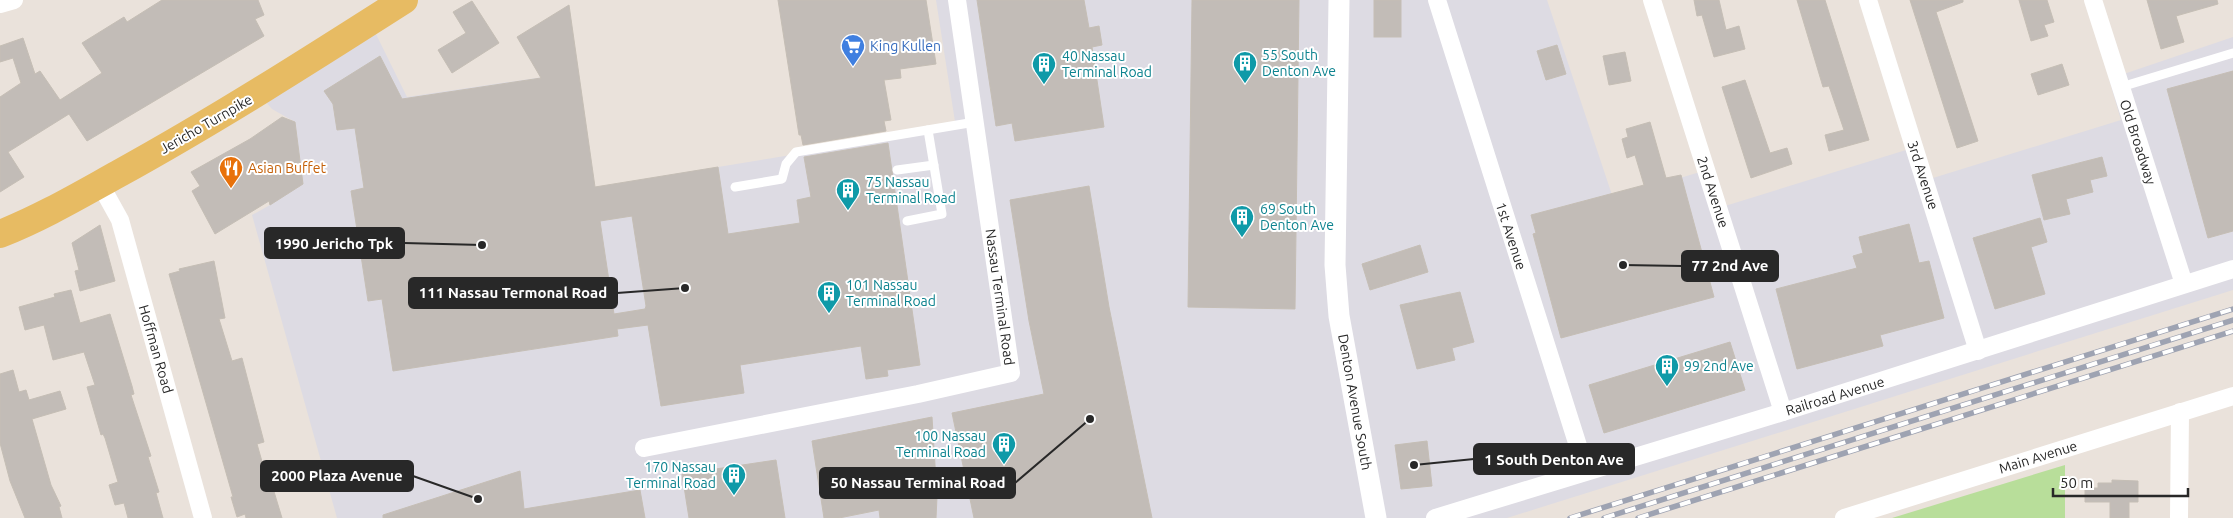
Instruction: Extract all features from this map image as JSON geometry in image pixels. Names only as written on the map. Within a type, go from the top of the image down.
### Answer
[{"type":"main road","name":"Jericho Turnpike","points":[[0,234],[39,217],[100,184],[258,93],[404,0]]},
{"type":"street","points":[[0,4],[14,0]]},
{"type":"street","name":"Nassau Terminal Road","points":[[644,448],[918,394],[1011,373],[957,0]]},
{"type":"street","name":"Denton Avenue South","points":[[1339,0],[1336,256],[1339,316],[1376,518]]},
{"type":"street","name":"1st Avenue","points":[[1437,0],[1586,471]]},
{"type":"street","name":"2nd Avenue","points":[[1652,0],[1783,412]]},
{"type":"street","name":"3rd Avenue","points":[[1868,0],[1978,351]]},
{"type":"street","name":"Old Broadway","points":[[2093,0],[2184,284]]},
{"type":"street","name":"Hoffman Road","points":[[100,184],[120,220],[203,518]]},
{"type":"street","name":"Railroad Avenue","points":[[1435,518],[1783,412],[2233,269]]},
{"type":"street","name":"Main Avenue","points":[[1844,518],[2233,396]]},
{"type":"street","points":[[2179,518],[2180,412]]},
{"type":"lane","points":[[2121,88],[2233,53]]},
{"type":"lane","points":[[735,187],[782,179],[786,164],[796,152],[975,122]]},
{"type":"lane","points":[[906,221],[942,214],[928,130]]},
{"type":"lane","points":[[897,170],[934,165]]},
{"type":"shaded area","points":[[936,0],[1547,0],[1613,198],[1700,172],[1712,210],[1919,146],[1933,178],[2121,120],[2109,79],[2233,37],[2233,290],[1507,518],[337,518],[252,215],[270,205],[295,122],[272,109],[258,93],[370,22],[407,97],[577,72],[595,187],[956,128]]},
{"type":"green space","points":[[2065,465],[2065,518],[1892,518]]},
{"type":"building","points":[[162,0],[258,0],[264,15],[255,19],[264,36],[87,141],[69,114],[8,152],[24,177],[0,192],[0,97],[21,83],[13,58],[0,62],[0,46],[23,38],[35,74],[40,71],[60,100],[102,73],[82,43],[124,17],[127,22]]},
{"type":"building","name":"King Kullen","points":[[778,0],[926,0],[936,64],[900,69],[901,78],[884,80],[891,120],[884,121],[886,131],[803,145],[801,135],[799,135]]},
{"type":"building","name":"40 Nassau Terminal Road","points":[[977,0],[1084,0],[1089,28],[1099,26],[1102,45],[1092,47],[1104,127],[1015,141],[1012,123],[996,126]]},
{"type":"building","points":[[1192,0],[1299,0],[1295,309],[1188,307]]},
{"type":"building","points":[[1374,0],[1401,0],[1401,37],[1374,37]]},
{"type":"building","points":[[1694,0],[1719,0],[1726,30],[1739,26],[1745,49],[1714,57],[1702,15],[1697,16]]},
{"type":"building","points":[[1797,0],[1825,0],[1869,140],[1829,151],[1825,135],[1844,130],[1829,86],[1823,87]]},
{"type":"building","points":[[1910,0],[1963,0],[1963,2],[1936,12],[1978,141],[1957,148]]},
{"type":"building","points":[[2019,0],[2047,0],[2054,22],[2044,25],[2048,36],[2031,41]]},
{"type":"building","points":[[2147,0],[2217,0],[2218,4],[2176,16],[2184,42],[2161,49]]},
{"type":"building","points":[[472,1],[499,43],[452,73],[438,50],[466,33],[453,12]]},
{"type":"building","points":[[569,5],[595,187],[718,167],[728,234],[800,223],[797,200],[811,197],[804,157],[888,143],[920,365],[887,370],[888,376],[866,379],[861,346],[740,365],[744,393],[661,406],[648,325],[617,329],[618,336],[393,371],[382,299],[368,301],[351,191],[364,188],[355,128],[337,130],[333,104],[324,91],[380,56],[402,99],[541,78],[517,37]],"holes":[[[632,216],[645,309],[614,314],[600,221]]]},
{"type":"building","points":[[1557,45],[1566,74],[1546,80],[1537,51]]},
{"type":"building","points":[[1625,52],[1631,81],[1609,85],[1603,56]]},
{"type":"building","points":[[2062,64],[2069,85],[2038,95],[2031,74]]},
{"type":"building","points":[[2233,71],[2233,231],[2208,238],[2167,89]]},
{"type":"building","points":[[1745,80],[1770,153],[1787,148],[1792,164],[1751,178],[1722,87]]},
{"type":"building","points":[[282,117],[295,122],[303,184],[270,205],[269,201],[215,234],[192,191],[200,186],[191,172],[250,139]]},
{"type":"building","points":[[1650,122],[1666,178],[1681,175],[1714,297],[1561,338],[1533,234],[1536,233],[1531,215],[1644,185],[1635,155],[1627,158],[1622,139],[1628,137],[1626,129]]},
{"type":"building","points":[[2102,157],[2107,176],[2090,180],[2093,192],[2066,199],[2070,214],[2044,220],[2032,175]]},
{"type":"building","points":[[1089,186],[1109,307],[1152,518],[974,518],[952,413],[1044,394],[1029,321],[1010,200]]},
{"type":"building","points":[[2040,218],[2047,242],[2031,247],[2045,294],[1995,309],[1973,238]]},
{"type":"building","points":[[1909,224],[1919,263],[1929,261],[1944,318],[1880,335],[1883,346],[1797,369],[1776,289],[1857,268],[1853,256],[1863,253],[1859,237]]},
{"type":"building","points":[[100,225],[115,281],[80,291],[75,271],[79,270],[72,243]]},
{"type":"building","points":[[1420,245],[1428,272],[1370,290],[1362,264]]},
{"type":"building","points":[[214,261],[225,318],[219,319],[232,361],[242,358],[264,442],[257,444],[269,486],[272,485],[282,518],[246,518],[245,514],[237,517],[231,497],[233,497],[169,274],[180,271],[179,269]]},
{"type":"building","points":[[71,290],[80,323],[110,314],[132,386],[134,394],[131,395],[151,456],[148,457],[159,492],[156,493],[163,518],[128,518],[124,503],[115,505],[109,485],[118,482],[105,438],[103,434],[101,435],[87,387],[95,385],[84,352],[53,360],[44,325],[25,330],[19,307],[55,297],[54,294]]},
{"type":"building","points":[[1460,292],[1474,342],[1452,348],[1455,360],[1417,369],[1400,305]]},
{"type":"building","name":"99 2nd Ave","points":[[1730,342],[1745,390],[1604,433],[1589,385]]},
{"type":"building","points":[[13,370],[19,392],[26,390],[29,400],[60,391],[66,409],[32,419],[51,485],[61,506],[59,507],[62,518],[25,518],[10,481],[0,443],[0,374]]},
{"type":"building","points":[[932,417],[937,497],[936,518],[880,518],[879,510],[839,518],[824,518],[812,441]]},
{"type":"building","points":[[1427,441],[1432,486],[1401,489],[1395,445]]},
{"type":"building","name":"170 Nassau Terminal Road","points":[[776,460],[785,518],[689,518],[682,474]]},
{"type":"building","points":[[520,471],[524,509],[640,490],[645,518],[383,518],[383,515]]},
{"type":"building","points":[[2112,480],[2138,481],[2138,502],[2129,502],[2129,518],[2110,518],[2110,502],[2085,502],[2085,488],[2098,488],[2098,483],[2112,483]]},
{"type":"railway","points":[[1570,518],[2233,309]]},
{"type":"railway","points":[[1604,518],[2233,320]]},
{"type":"railway","points":[[1638,518],[2233,331]]},
{"type":"place","name":"King Kullen","points":[[853,67]]},
{"type":"place","name":"55 South Denton Ave","points":[[1245,84]]},
{"type":"place","name":"40 Nassau Terminal Road","points":[[1044,85]]},
{"type":"place","name":"Asian Buffet","points":[[231,189]]},
{"type":"place","name":"75 Nassau Terminal Road","points":[[848,211]]},
{"type":"place","name":"69 South Denton Ave","points":[[1242,238]]},
{"type":"place","name":"1990 Jericho Tpk","points":[[482,245]]},
{"type":"place","name":"77 2nd Ave","points":[[1623,265]]},
{"type":"place","name":"111 Nassau Termonal Road","points":[[685,288]]},
{"type":"place","name":"101 Nassau Terminal Road","points":[[829,314]]},
{"type":"place","name":"99 2nd Ave","points":[[1667,387]]},
{"type":"place","name":"50 Nassau Terminal Road","points":[[1090,419]]},
{"type":"place","name":"100 Nassau Terminal Road","points":[[1004,465]]},
{"type":"place","name":"1 South Denton Ave","points":[[1414,465]]},
{"type":"place","name":"170 Nassau Terminal Road","points":[[734,496]]},
{"type":"place","name":"2000 Plaza Avenue","points":[[478,499]]}]
